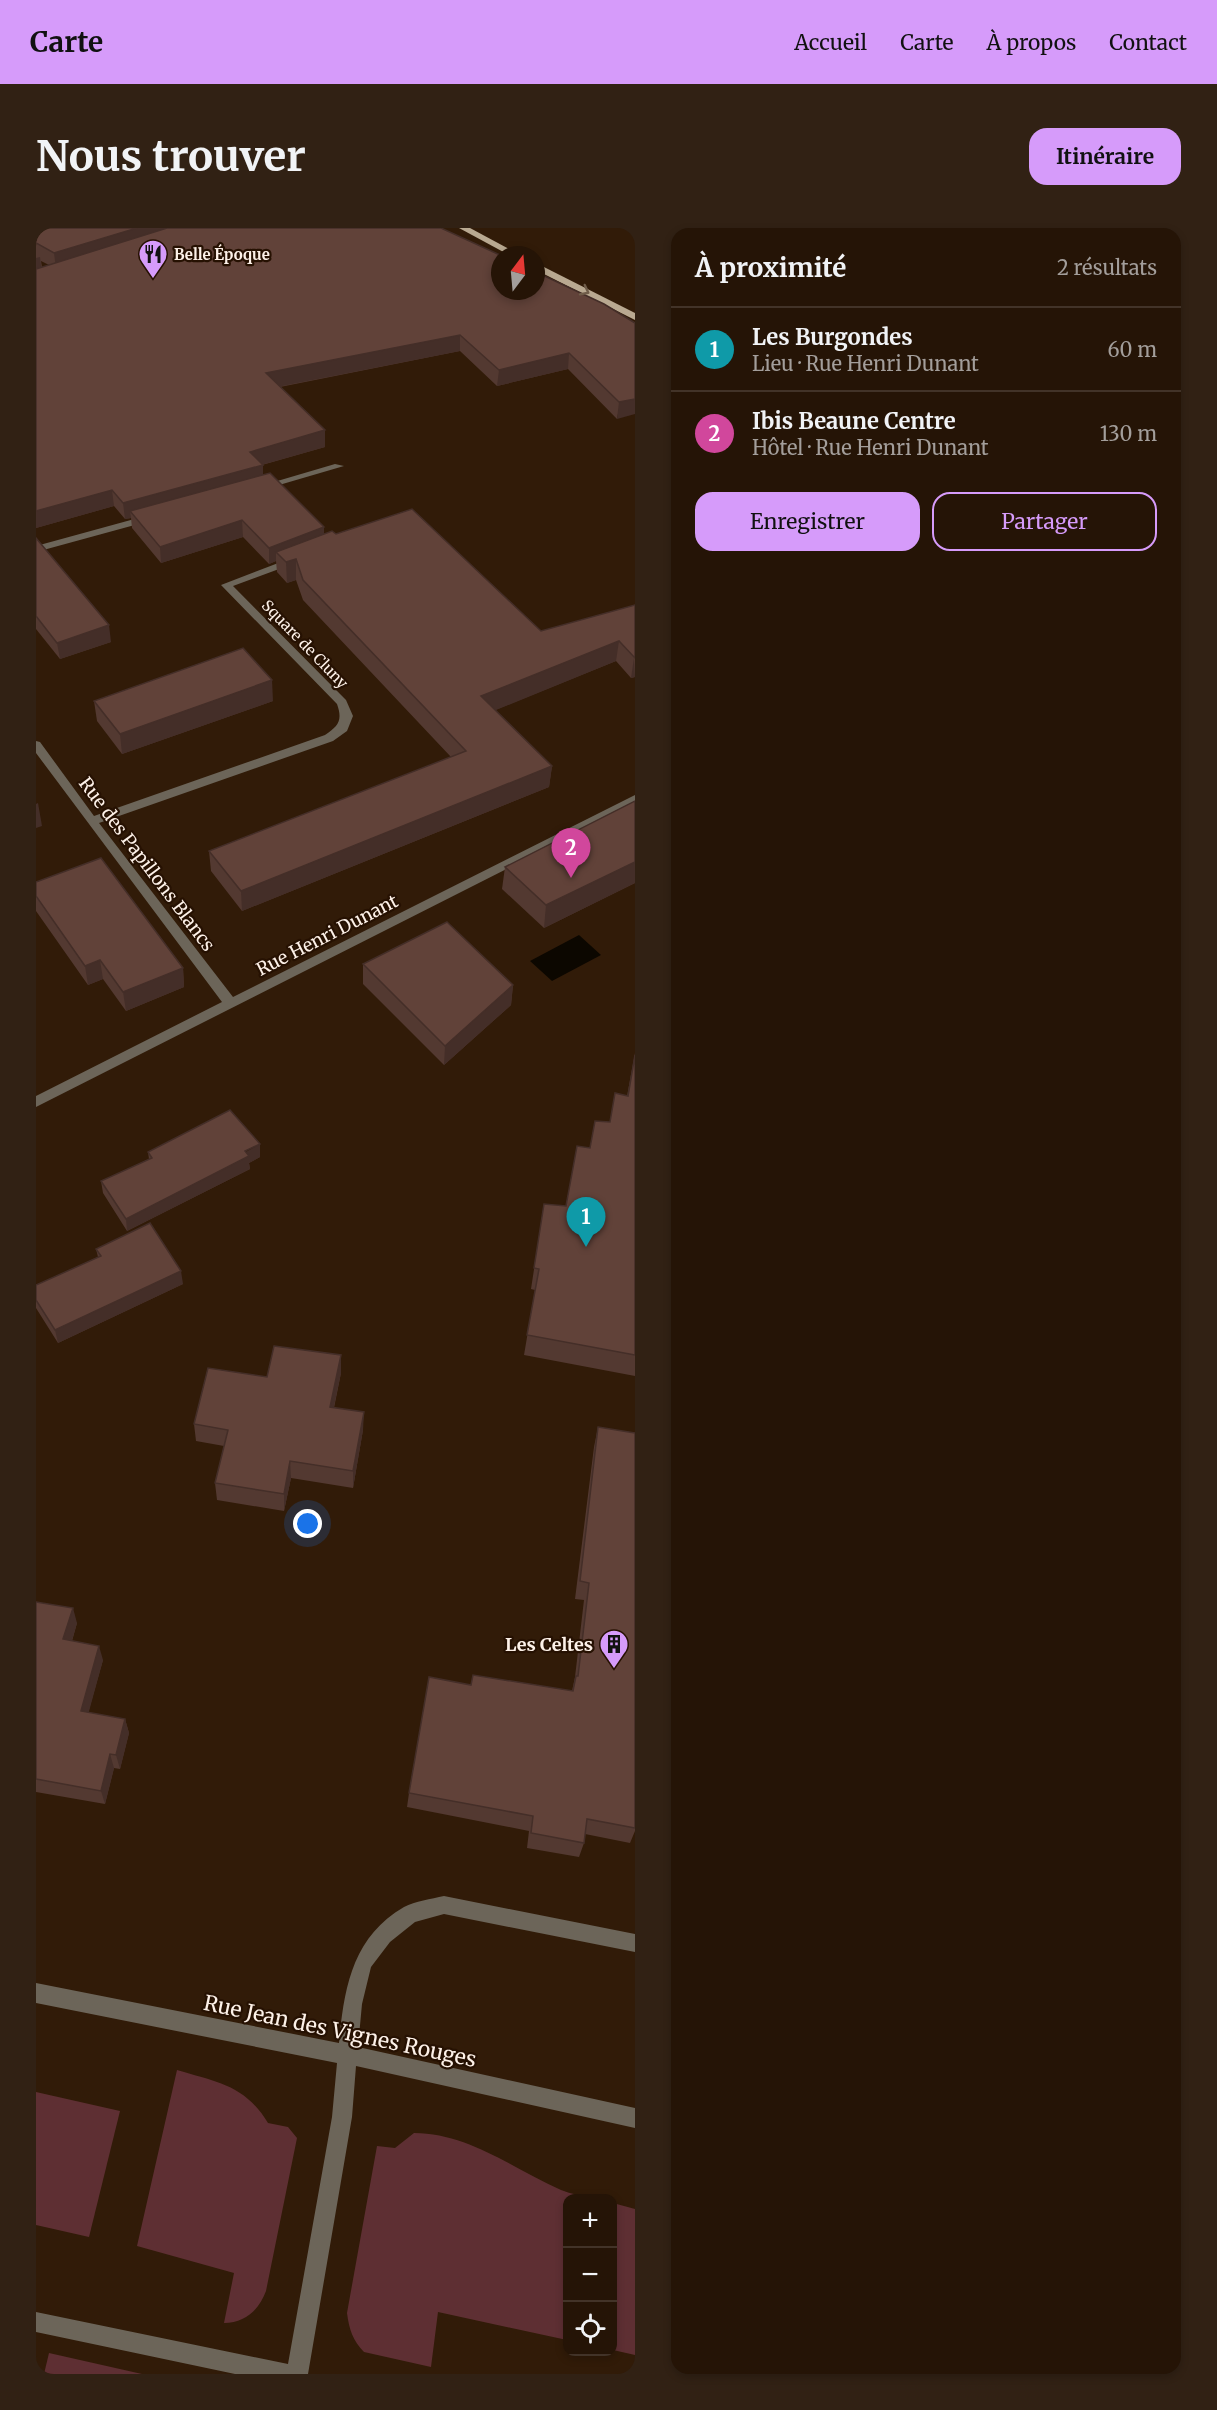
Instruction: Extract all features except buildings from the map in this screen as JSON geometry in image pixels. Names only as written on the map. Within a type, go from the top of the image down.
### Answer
[{"type":"main road","points":[[463,228],[498,246]]},
{"type":"main road","points":[[545,271],[635,317]]},
{"type":"street","points":[[249,490],[339,466]]},
{"type":"street","points":[[36,549],[159,515]]},
{"type":"street","name":"Square de Cluny","points":[[91,821],[329,738],[343,728],[347,716],[342,703],[226,585],[310,554]]},
{"type":"street","name":"Rue des Papillons Blancs","points":[[36,745],[231,1004]]},
{"type":"street","name":"Rue Henri Dunant","points":[[36,1102],[635,800]]},
{"type":"street","points":[[297,2374],[342,2117],[351,2004],[363,1963],[383,1935],[410,1914],[444,1905],[635,1943]]},
{"type":"street","name":"Rue Jean des Vignes Rouges","points":[[36,1993],[348,2055],[635,2118]]},
{"type":"street","points":[[36,2322],[286,2374]]},
{"type":"shaded area","points":[[579,935],[601,955],[552,981],[530,961]]},
{"type":"shaded area","points":[[177,2070],[217,2082],[240,2093],[250,2100],[268,2123],[288,2127],[297,2138],[266,2291],[255,2309],[238,2321],[224,2323],[234,2273],[137,2246]]},
{"type":"shaded area","points":[[36,2092],[120,2111],[89,2237],[36,2225]]},
{"type":"shaded area","points":[[414,2133],[453,2139],[472,2145],[543,2182],[573,2194],[563,2194],[563,2339],[438,2312],[431,2367],[364,2352],[354,2339],[347,2313],[377,2146],[395,2148]]},
{"type":"shaded area","points":[[617,2204],[635,2209],[635,2355],[617,2351]]},
{"type":"shaded area","points":[[49,2353],[142,2374],[44,2374]]},
{"type":"place","name":"Belle Époque","points":[[153,280]]},
{"type":"place","name":"Ibis Beaune Centre","points":[[571,878]]},
{"type":"place","name":"Les Burgondes","points":[[586,1247]]},
{"type":"place","name":"Les Celtes","points":[[614,1670]]}]
